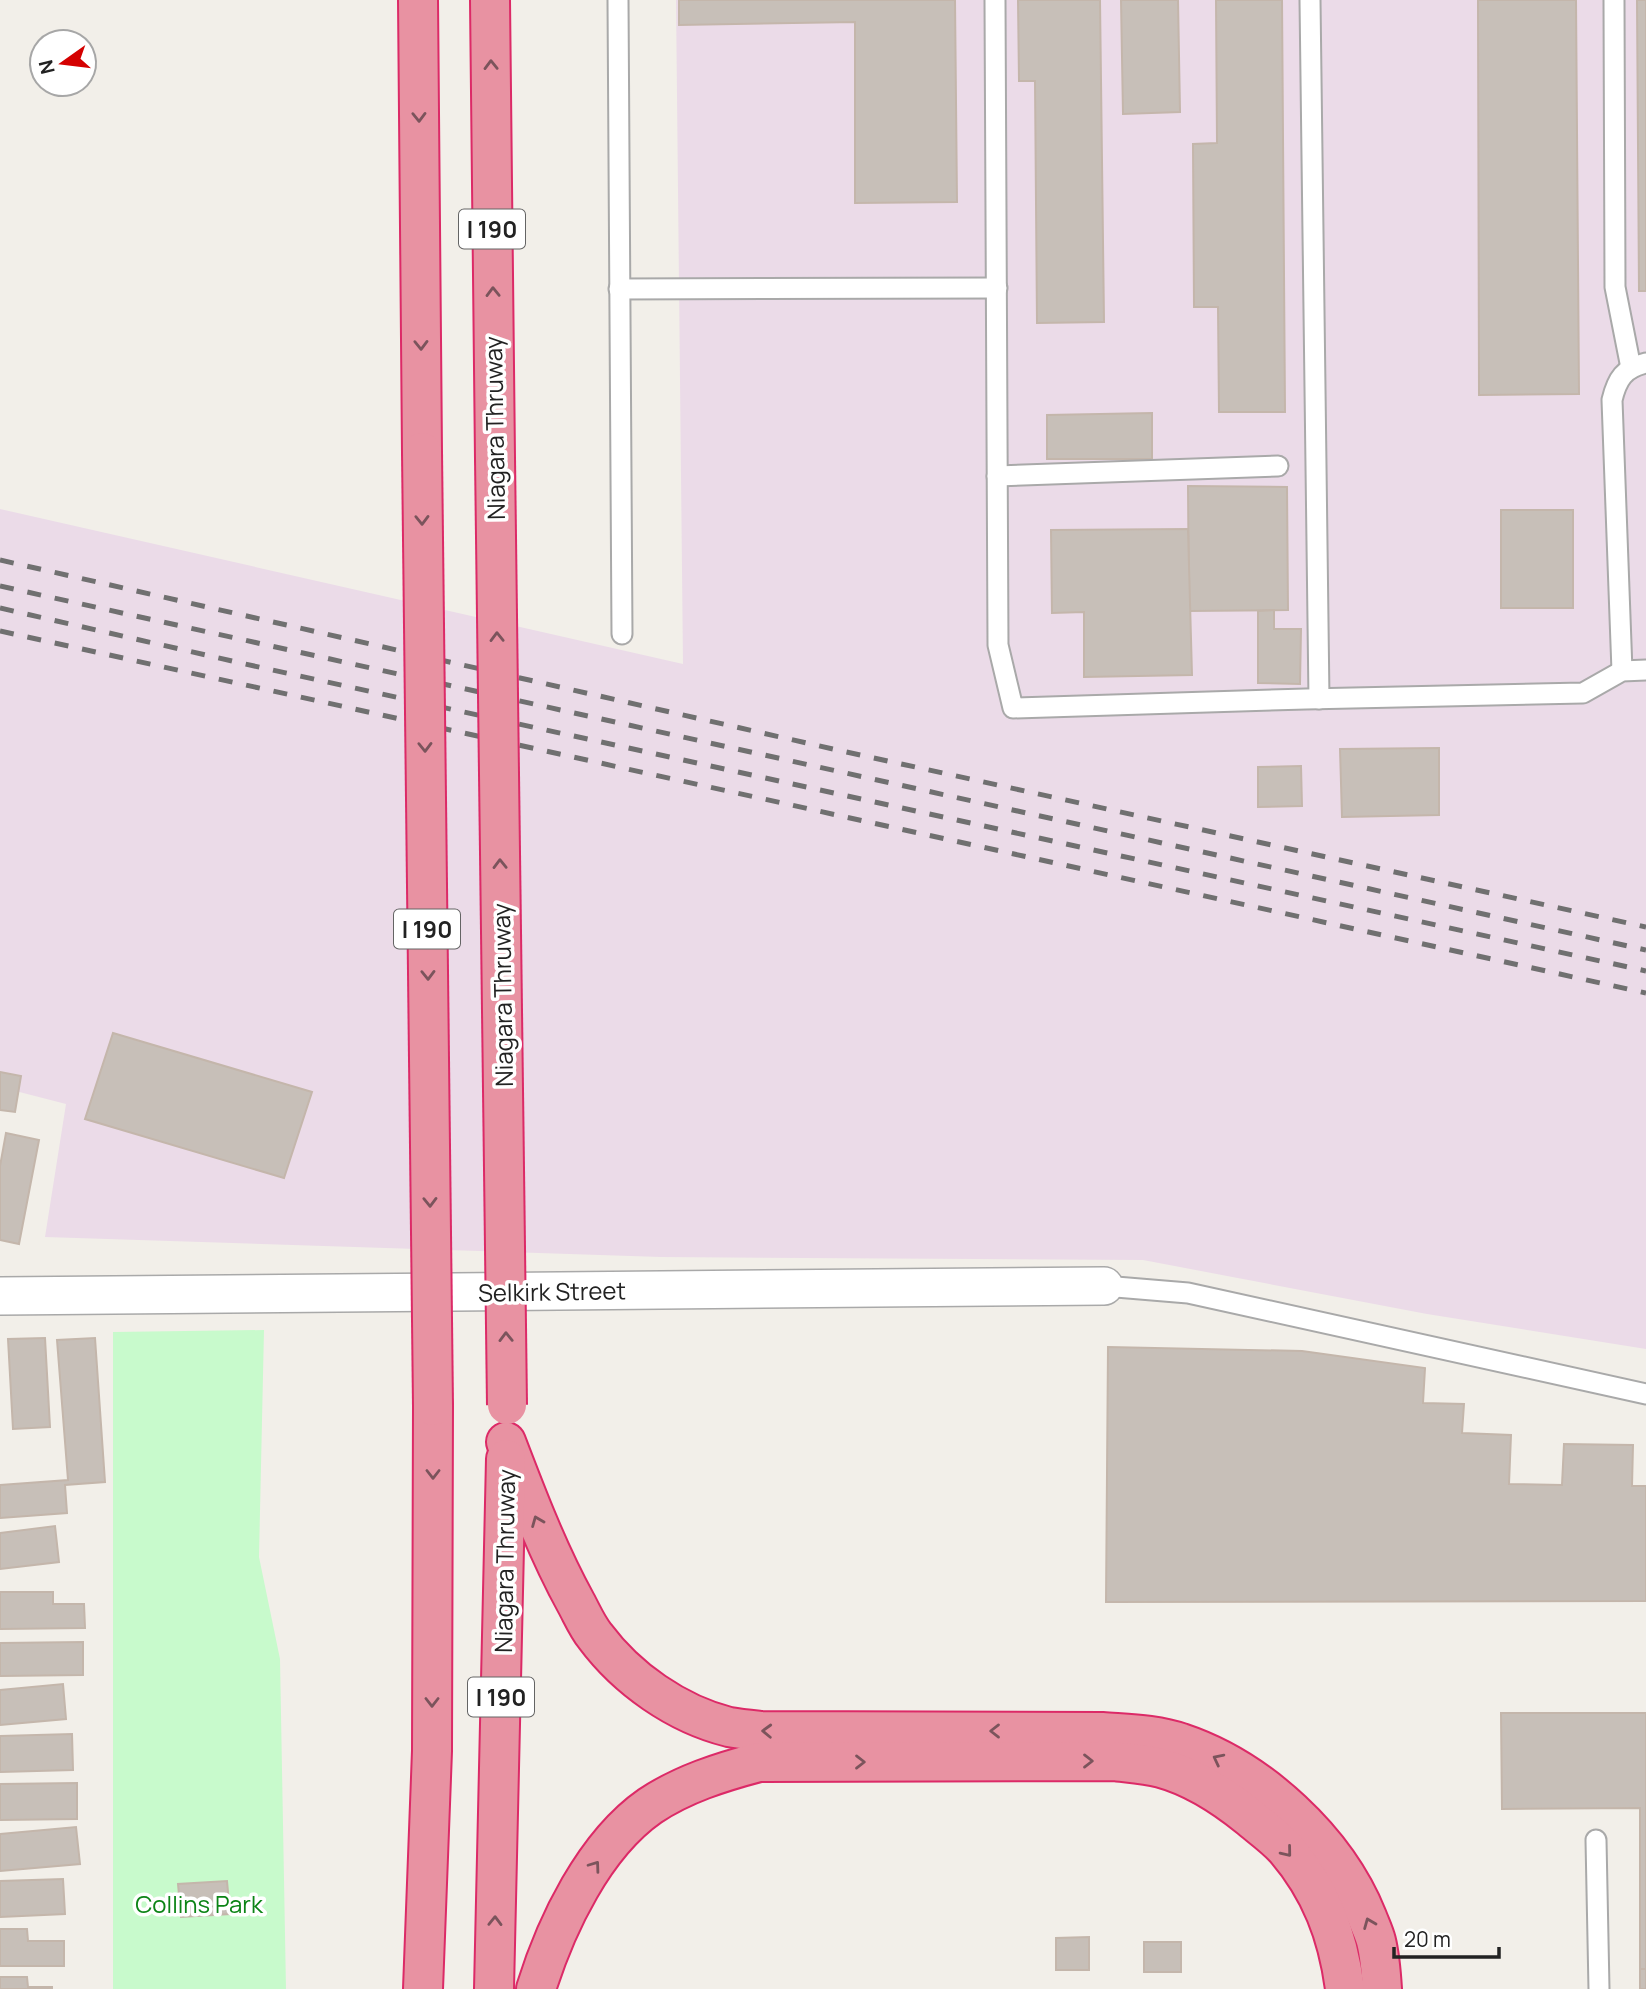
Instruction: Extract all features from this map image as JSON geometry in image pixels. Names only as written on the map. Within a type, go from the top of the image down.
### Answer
[{"type":"highway","name":"I 190","points":[[418,0],[433,1406],[432,1751],[423,1989]]},
{"type":"highway","name":"Niagara Thruway","points":[[490,0],[507,1423],[494,1989]]},
{"type":"highway","points":[[507,1423],[549,1548],[594,1635],[628,1671],[660,1696],[692,1714],[729,1727],[761,1731],[1102,1732],[1142,1735],[1180,1742],[1244,1773],[1303,1822],[1325,1848],[1357,1893],[1376,1940],[1382,1989]]},
{"type":"highway","points":[[536,1989],[559,1924],[584,1880],[613,1840],[650,1807],[719,1772],[759,1762],[1059,1761],[1113,1761],[1160,1767],[1194,1780],[1228,1800],[1284,1847],[1305,1876],[1334,1932],[1345,1989]]},
{"type":"street","name":"Selkirk Street","points":[[0,1296],[1104,1286]]},
{"type":"lane","points":[[618,0],[622,634]]},
{"type":"lane","points":[[995,0],[998,645],[1013,708],[1583,693],[1622,671],[1646,670]]},
{"type":"lane","points":[[1310,0],[1319,699]]},
{"type":"lane","points":[[1614,0],[1615,287],[1639,365],[1621,376],[1615,386],[1612,400],[1622,671]]},
{"type":"lane","points":[[619,289],[997,288]]},
{"type":"lane","points":[[997,476],[1278,466]]},
{"type":"lane","points":[[1104,1286],[1188,1293],[1646,1394]]},
{"type":"lane","points":[[1596,1840],[1599,1989]]},
{"type":"shaded area","points":[[676,0],[1646,0],[1646,1349],[1427,1314],[1143,1260],[661,1257],[45,1237],[66,1104],[0,1087],[0,509],[683,664]]},
{"type":"green space","name":"Collins Park","points":[[264,1330],[259,1557],[280,1659],[286,1989],[113,1989],[113,1332]]},
{"type":"building","points":[[679,0],[955,0],[957,202],[855,203],[855,22],[679,25]]},
{"type":"building","points":[[1018,0],[1100,0],[1104,322],[1037,323],[1035,81],[1019,81]]},
{"type":"building","points":[[1121,0],[1178,0],[1180,112],[1123,114]]},
{"type":"building","points":[[1216,0],[1282,0],[1285,412],[1219,412],[1218,307],[1194,307],[1193,144],[1217,143]]},
{"type":"building","points":[[1478,0],[1576,0],[1579,394],[1479,395]]},
{"type":"building","points":[[1637,0],[1646,0],[1646,291],[1639,291]]},
{"type":"building","points":[[1152,413],[1152,459],[1047,459],[1047,415]]},
{"type":"building","points":[[1188,486],[1287,487],[1288,610],[1189,611]]},
{"type":"building","points":[[1501,510],[1573,510],[1573,608],[1501,608]]},
{"type":"building","points":[[1188,529],[1192,675],[1084,677],[1084,612],[1052,613],[1051,530]]},
{"type":"building","points":[[1274,610],[1274,629],[1301,629],[1300,684],[1258,683],[1258,611]]},
{"type":"building","points":[[1439,748],[1439,815],[1342,817],[1340,749]]},
{"type":"building","points":[[1301,766],[1302,806],[1258,807],[1258,767]]},
{"type":"building","points":[[113,1033],[312,1092],[284,1178],[85,1119]]},
{"type":"building","points":[[0,1072],[21,1076],[15,1112],[0,1110]]},
{"type":"building","points":[[6,1133],[39,1140],[19,1244],[0,1240],[0,1166]]},
{"type":"building","points":[[45,1338],[50,1427],[13,1429],[8,1339]]},
{"type":"building","points":[[95,1338],[105,1482],[65,1485],[67,1513],[0,1518],[0,1485],[68,1480],[57,1340]]},
{"type":"building","points":[[1108,1347],[1302,1351],[1425,1368],[1423,1403],[1464,1404],[1462,1433],[1511,1435],[1509,1484],[1562,1485],[1564,1444],[1633,1445],[1632,1486],[1646,1486],[1646,1601],[1106,1602]]},
{"type":"building","points":[[55,1526],[59,1562],[0,1569],[0,1533]]},
{"type":"building","points":[[0,1592],[53,1592],[53,1604],[84,1604],[85,1628],[0,1629]]},
{"type":"building","points":[[83,1642],[83,1675],[0,1676],[0,1643]]},
{"type":"building","points":[[63,1684],[66,1719],[0,1725],[0,1690]]},
{"type":"building","points":[[1501,1713],[1646,1713],[1646,1969],[1640,1969],[1640,1808],[1502,1809]]},
{"type":"building","points":[[72,1734],[73,1770],[0,1772],[0,1736]]},
{"type":"building","points":[[77,1783],[77,1819],[0,1820],[0,1784]]},
{"type":"building","points":[[76,1827],[80,1864],[0,1871],[0,1834]]},
{"type":"building","points":[[63,1879],[65,1914],[0,1917],[0,1881]]},
{"type":"building","points":[[227,1881],[230,1914],[181,1917],[178,1884]]},
{"type":"building","points":[[0,1929],[27,1929],[28,1941],[64,1941],[64,1966],[0,1966]]},
{"type":"building","points":[[1089,1937],[1089,1970],[1056,1970],[1056,1938]]},
{"type":"building","points":[[1144,1942],[1181,1942],[1181,1972],[1144,1972]]},
{"type":"building","points":[[1640,1969],[1646,1969],[1646,1989],[1640,1989]]},
{"type":"building","points":[[0,1977],[27,1977],[28,1987],[52,1989],[0,1989]]},
{"type":"railway","points":[[0,560],[833,749],[1646,927]]},
{"type":"railway","points":[[0,586],[1646,950]]},
{"type":"railway","points":[[0,608],[1646,971]]},
{"type":"railway","points":[[0,631],[1646,993]]}]
